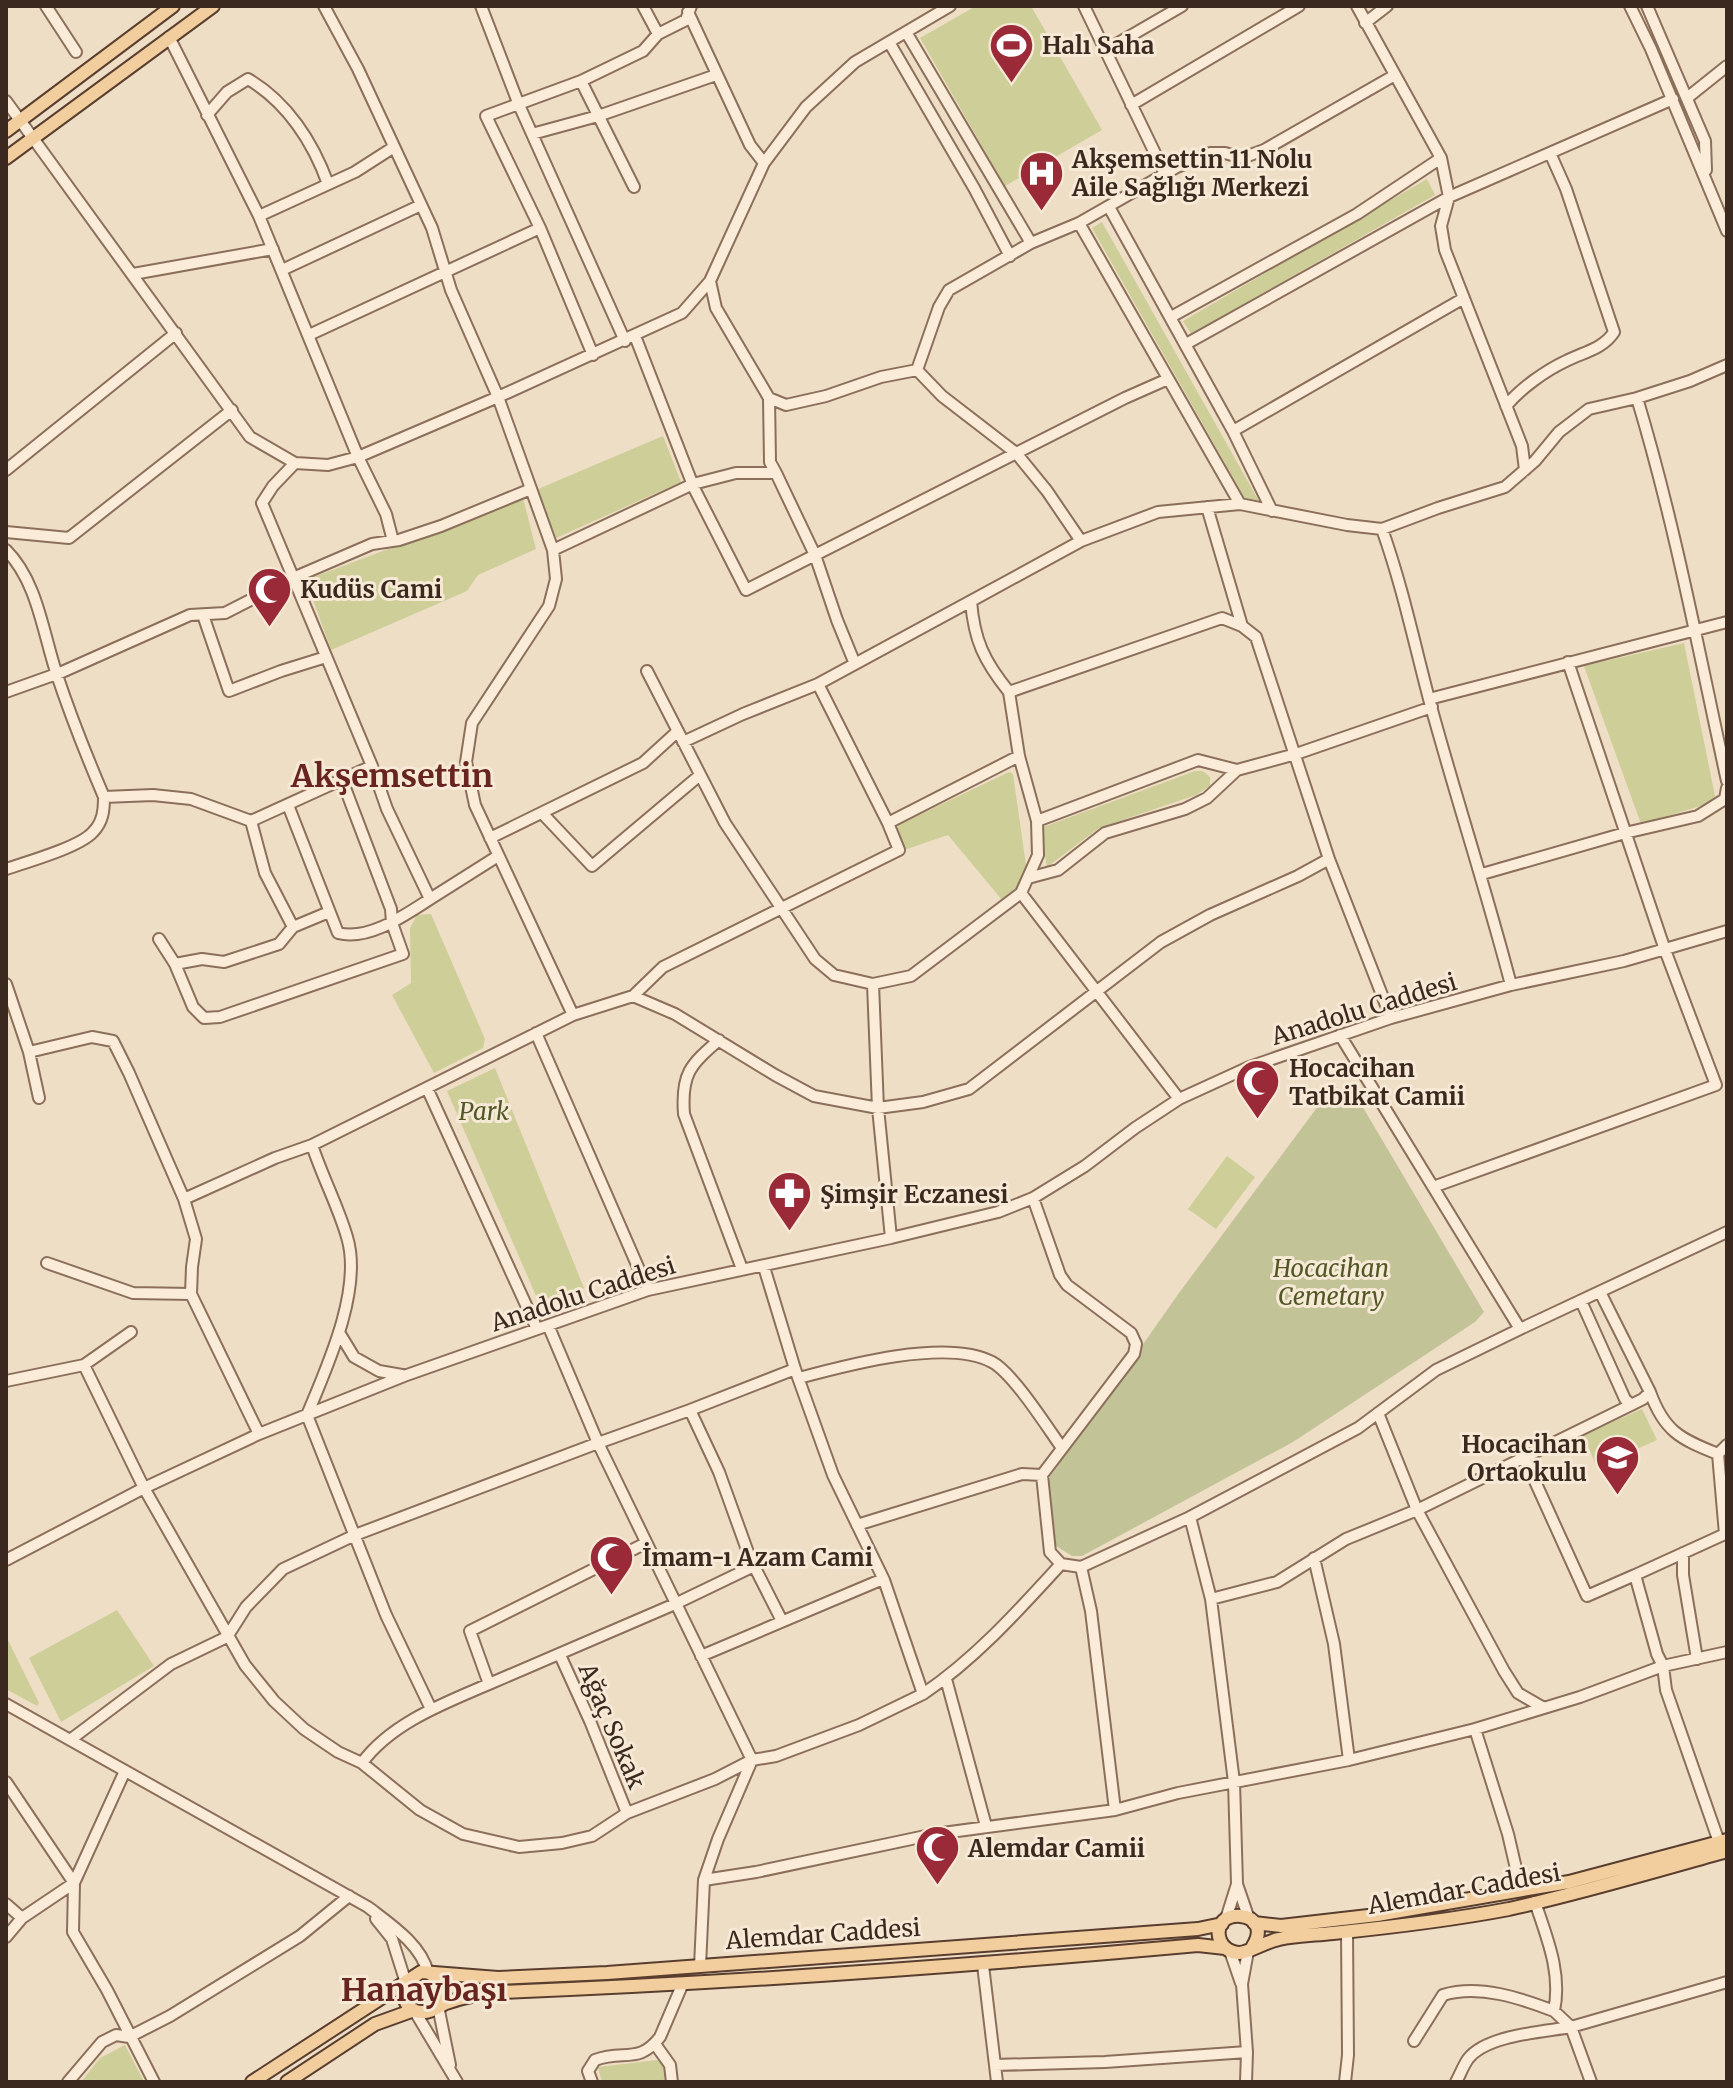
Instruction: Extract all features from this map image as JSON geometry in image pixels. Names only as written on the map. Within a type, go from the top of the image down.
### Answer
[{"type":"main road","points":[[6,131],[172,6]]},
{"type":"main road","points":[[6,158],[213,6]]},
{"type":"main road","name":"Alemdar Caddesi","points":[[1252,1921],[1281,1926],[1377,1915],[1569,1882],[1724,1844]]},
{"type":"main road","name":"Alemdar Caddesi","points":[[1250,1948],[1280,1938],[1469,1915],[1535,1902],[1724,1844]]},
{"type":"main road","points":[[1237,1915],[1252,1921],[1257,1935],[1250,1948],[1242,1953],[1227,1949],[1219,1936],[1224,1922],[1237,1915]]},
{"type":"main road","name":"Alemdar Caddesi","points":[[428,1973],[498,1978],[700,1966],[1183,1930],[1224,1922]]},
{"type":"main road","name":"Alemdar Caddesi","points":[[438,2006],[494,1992],[983,1965],[1198,1945],[1227,1949]]},
{"type":"main road","points":[[252,2082],[406,1983],[415,1974],[428,1973],[442,1983],[444,1995],[438,2006],[427,2012],[414,2010],[375,2024],[292,2081]]},
{"type":"main road","points":[[406,1983],[403,1995],[414,2010]]},
{"type":"street","points":[[46,6],[76,52]]},
{"type":"street","points":[[324,6],[358,69],[421,205],[451,290],[498,397],[553,550],[556,579],[549,606],[472,723],[466,762],[475,805],[573,1015]]},
{"type":"street","points":[[481,6],[532,134],[630,338],[693,484],[746,590],[1168,379]]},
{"type":"street","points":[[643,6],[658,34]]},
{"type":"street","points":[[6,101],[250,437],[295,463],[328,465],[358,457],[498,397],[682,313],[710,281],[764,163],[806,107],[855,62],[950,6]]},
{"type":"street","points":[[1084,6],[1165,174]]},
{"type":"street","points":[[1106,50],[1182,6]]},
{"type":"street","points":[[1131,105],[1299,6]]},
{"type":"street","points":[[1357,6],[1441,158],[1449,197],[1441,226],[1445,250],[1522,446],[1525,470]]},
{"type":"street","points":[[1365,23],[1387,6]]},
{"type":"street","points":[[1630,6],[1673,99],[1727,231]]},
{"type":"street","points":[[1647,6],[1705,141],[1707,180]]},
{"type":"street","points":[[593,355],[540,228],[486,116],[581,81],[643,51],[658,34],[686,20],[689,8]]},
{"type":"street","points":[[689,8],[716,75],[750,145],[764,163]]},
{"type":"street","points":[[906,32],[1031,243]]},
{"type":"street","points":[[169,37],[259,216],[358,457],[386,514],[393,541]]},
{"type":"street","points":[[889,42],[1010,256]]},
{"type":"street","points":[[1687,98],[1727,66]]},
{"type":"street","points":[[532,134],[598,116],[716,75]]},
{"type":"street","points":[[917,370],[939,307],[949,290],[1031,243],[1079,223],[1165,174],[1210,153],[1242,158],[1264,150],[1395,75]]},
{"type":"street","points":[[207,115],[227,92],[248,79],[266,89],[293,119],[318,157],[328,184]]},
{"type":"street","points":[[581,81],[634,187]]},
{"type":"street","points":[[1186,344],[1449,197],[1673,99]]},
{"type":"street","points":[[259,216],[355,172],[394,147]]},
{"type":"street","points":[[1506,406],[1520,389],[1564,362],[1607,342],[1614,332],[1566,189],[1550,153]]},
{"type":"street","points":[[1171,317],[1357,214],[1441,158]]},
{"type":"street","points":[[282,270],[421,205]]},
{"type":"street","points":[[1109,207],[1233,431],[1272,511]]},
{"type":"street","points":[[1079,223],[1240,504]]},
{"type":"street","points":[[309,335],[540,228]]},
{"type":"street","points":[[133,274],[273,249]]},
{"type":"street","points":[[710,281],[716,308],[769,398],[770,462],[815,555],[855,664]]},
{"type":"street","points":[[1233,431],[1464,298]]},
{"type":"street","points":[[6,470],[176,333]]},
{"type":"street","points":[[683,742],[818,684],[1081,541],[1158,512],[1240,504],[1382,529],[1505,487],[1559,432],[1589,409],[1637,398],[1727,365]]},
{"type":"street","points":[[769,398],[786,405],[826,396],[881,377],[917,370]]},
{"type":"street","points":[[917,370],[942,396],[1016,453],[1081,541]]},
{"type":"street","points":[[1637,398],[1654,452],[1696,628],[1727,778]]},
{"type":"street","points":[[6,532],[69,538],[232,410]]},
{"type":"street","points":[[295,463],[262,503],[387,809],[430,899]]},
{"type":"street","points":[[553,550],[693,484],[736,473],[776,473]]},
{"type":"street","points":[[6,692],[56,674],[190,615],[225,613],[293,578],[372,544],[441,526],[531,489]]},
{"type":"street","points":[[1207,507],[1242,626]]},
{"type":"street","points":[[1382,529],[1398,573],[1430,703],[1482,874],[1511,985]]},
{"type":"street","points":[[6,550],[16,560],[31,589],[56,674],[104,797],[104,813],[92,834],[55,852],[6,869]]},
{"type":"street","points":[[647,671],[725,823],[815,959],[834,975],[873,984],[911,976],[1021,893],[1038,855],[1037,821],[1019,756],[1009,692],[989,667],[974,631],[971,601]]},
{"type":"street","points":[[203,615],[229,691],[326,657]]},
{"type":"street","points":[[1009,692],[1222,618],[1242,626],[1256,637],[1329,859],[1391,1018]]},
{"type":"street","points":[[1028,878],[1058,870],[1105,833],[1185,809],[1207,798],[1237,770],[1296,754],[1430,703],[1568,662],[1727,622]]},
{"type":"street","points":[[1433,1187],[1716,1085],[1665,950],[1568,662]]},
{"type":"street","points":[[184,1199],[275,1158],[312,1145],[573,1015],[633,996],[663,967],[899,850],[818,684]]},
{"type":"street","points":[[490,838],[643,763],[678,731]]},
{"type":"street","points":[[888,823],[1019,756]]},
{"type":"street","points":[[1037,821],[1198,760],[1237,770]]},
{"type":"street","points":[[104,797],[153,795],[191,799],[251,821],[372,766]]},
{"type":"street","points":[[542,813],[592,866],[700,775]]},
{"type":"street","points":[[159,939],[175,964],[193,1007],[204,1018],[220,1017],[403,954],[392,923],[391,909],[342,780]]},
{"type":"street","points":[[1482,874],[1625,833],[1698,816],[1725,799],[1727,788]]},
{"type":"street","points":[[288,805],[338,933],[349,936],[392,923],[498,856]]},
{"type":"street","points":[[251,821],[265,873],[293,927]]},
{"type":"street","points":[[633,996],[675,1014],[814,1096],[878,1108],[923,1102],[969,1089],[1161,942],[1210,915],[1329,859]]},
{"type":"street","points":[[1021,893],[1179,1099]]},
{"type":"street","points":[[175,964],[202,959],[224,962],[279,944],[293,927],[329,912]]},
{"type":"street","name":"Anadolu Caddesi","points":[[6,1560],[144,1488],[259,1434],[404,1376],[548,1325],[648,1290],[764,1267],[998,1212],[1033,1198],[1085,1166],[1179,1099],[1249,1067],[1391,1018],[1511,985],[1665,950],[1727,931]]},
{"type":"street","points":[[6,984],[29,1052],[39,1098]]},
{"type":"street","points":[[873,984],[878,1108],[891,1238]]},
{"type":"street","points":[[536,1033],[648,1290]]},
{"type":"street","points":[[1340,1035],[1520,1329]]},
{"type":"street","points":[[29,1052],[92,1037],[113,1041],[184,1199],[196,1239],[191,1294],[259,1434]]},
{"type":"street","points":[[719,1040],[695,1060],[682,1088],[684,1114],[742,1269]]},
{"type":"street","points":[[427,1088],[537,1329]]},
{"type":"street","points":[[312,1145],[348,1239],[350,1272],[340,1334],[307,1415],[386,1615],[431,1709]]},
{"type":"street","points":[[1033,1198],[1060,1275],[1067,1285],[1131,1333],[1136,1344],[1134,1354],[1042,1475],[1050,1552],[1061,1564],[1081,1567],[1190,1517],[1358,1428],[1436,1370],[1727,1232]]},
{"type":"street","points":[[47,1263],[133,1293],[191,1294]]},
{"type":"street","points":[[764,1267],[833,1475],[883,1579],[923,1694]]},
{"type":"street","points":[[1600,1292],[1650,1392],[1658,1415],[1684,1440],[1718,1454]]},
{"type":"street","points":[[1581,1301],[1625,1399],[1631,1405]]},
{"type":"street","points":[[548,1325],[598,1443],[752,1760],[704,1880],[700,1966]]},
{"type":"street","points":[[6,1381],[84,1365],[131,1332]]},
{"type":"street","points":[[340,1334],[354,1357],[379,1371],[404,1376]]},
{"type":"street","points":[[70,1740],[171,1664],[227,1637],[246,1607],[283,1569],[355,1535],[598,1443],[797,1373],[945,1351],[975,1356],[994,1362],[1009,1377],[1062,1448]]},
{"type":"street","points":[[84,1365],[144,1488],[227,1637],[274,1701],[304,1729],[338,1752],[362,1763],[420,1810],[463,1834],[519,1847],[592,1836],[627,1813],[715,1779],[752,1760],[776,1756],[859,1725],[923,1694],[946,1679],[1061,1564]]},
{"type":"street","points":[[1211,1599],[1277,1582],[1346,1539],[1417,1510],[1643,1399],[1650,1392]]},
{"type":"street","points":[[690,1410],[719,1472],[754,1566],[782,1621]]},
{"type":"street","points":[[1378,1413],[1417,1510],[1504,1671],[1518,1693],[1544,1708]]},
{"type":"street","points":[[1718,1454],[1727,1445]]},
{"type":"street","points":[[1524,1457],[1587,1596],[1726,1537],[1718,1454]]},
{"type":"street","points":[[857,1525],[1022,1474],[1042,1475]]},
{"type":"street","points":[[1190,1517],[1211,1599],[1234,1782],[1237,1884],[1252,1921]]},
{"type":"street","points":[[489,1684],[470,1631],[646,1543]]},
{"type":"street","points":[[1683,1553],[1683,1575],[1697,1659]]},
{"type":"street","points":[[1314,1558],[1334,1644],[1349,1760]]},
{"type":"street","points":[[362,1763],[373,1748],[431,1709],[560,1655],[754,1566]]},
{"type":"street","points":[[1081,1567],[1091,1611],[1115,1810]]},
{"type":"street","points":[[1635,1575],[1677,1724],[1724,1844]]},
{"type":"street","points":[[701,1656],[883,1579]]},
{"type":"street","points":[[704,1880],[986,1826],[1115,1810],[1234,1782],[1349,1760],[1475,1729],[1663,1666],[1727,1652]]},
{"type":"street","name":"Ağaç Sokak","points":[[560,1655],[627,1813]]},
{"type":"street","points":[[946,1679],[986,1826]]},
{"type":"street","points":[[6,1704],[124,1773],[368,1907],[389,1923],[425,1960],[428,1973]]},
{"type":"street","points":[[1475,1729],[1508,1834],[1521,1890]]},
{"type":"street","points":[[124,1773],[74,1883],[73,1932],[154,2082]]},
{"type":"street","points":[[6,1782],[74,1883]]},
{"type":"street","points":[[6,1937],[22,1918],[74,1883]]},
{"type":"street","points":[[1224,1922],[1237,1884]]},
{"type":"street","points":[[68,2082],[102,2042],[116,2035],[129,2037],[170,2016],[300,1936],[349,1896]]},
{"type":"street","points":[[1535,1902],[1555,1964],[1558,1992],[1554,2011]]},
{"type":"street","points":[[6,1904],[22,1918]]},
{"type":"street","points":[[368,1907],[392,1939],[406,1983]]},
{"type":"street","points":[[1345,2082],[1348,2055],[1347,1931]]},
{"type":"street","points":[[1246,2082],[1242,1984],[1250,1948]]},
{"type":"street","points":[[1227,1949],[1242,1984]]},
{"type":"street","points":[[983,1965],[997,2082]]},
{"type":"street","points":[[1456,2082],[1469,2057],[1483,2047],[1515,2036],[1571,2027],[1727,1982]]},
{"type":"street","points":[[588,2080],[588,2071],[595,2060],[610,2055],[638,2055],[655,2044],[683,1983]]},
{"type":"street","points":[[1414,2041],[1443,1995],[1452,1992],[1484,1991],[1532,2002],[1554,2011],[1571,2027],[1591,2082]]},
{"type":"street","points":[[438,2006],[455,2078]]},
{"type":"street","points":[[414,2010],[455,2078]]},
{"type":"street","points":[[655,2044],[670,2065],[672,2082]]},
{"type":"street","points":[[995,2065],[1105,2062],[1247,2052]]},
{"type":"green space","name":"Halı Saha","points":[[976,6],[1031,6],[1102,130],[1005,186],[920,38]]},
{"type":"green space","points":[[1427,179],[1435,195],[1191,334],[1183,321]]},
{"type":"green space","points":[[1102,222],[1260,503],[1247,502],[1092,228]]},
{"type":"green space","points":[[663,436],[681,482],[556,538],[538,489]]},
{"type":"green space","points":[[523,498],[536,549],[478,575],[467,591],[331,650],[306,580]]},
{"type":"green space","points":[[1684,643],[1715,796],[1710,803],[1641,824],[1584,666]]},
{"type":"green space","points":[[1195,771],[1203,771],[1210,777],[1210,786],[1196,795],[1099,828],[1047,867],[1040,829]]},
{"type":"green space","points":[[1009,772],[1013,774],[1026,865],[1017,889],[1002,900],[948,835],[904,850],[897,828],[900,824]]},
{"type":"green space","points":[[431,914],[485,1039],[483,1048],[434,1073],[392,995],[411,983],[410,928],[417,915]]},
{"type":"green space","name":"Park","points":[[495,1068],[584,1288],[540,1305],[447,1091]]},
{"type":"green space","name":"Hocacihan Cemetary","points":[[1333,1086],[1355,1094],[1484,1312],[1475,1322],[1293,1442],[1082,1556],[1072,1556],[1053,1544],[1047,1481],[1179,1293]]},
{"type":"green space","points":[[1227,1156],[1255,1177],[1216,1229],[1188,1209]]},
{"type":"green space","points":[[1642,1409],[1657,1440],[1597,1467],[1583,1435]]},
{"type":"green space","points":[[117,1610],[154,1666],[61,1722],[29,1658]]},
{"type":"green space","points":[[6,1636],[39,1703],[37,1706],[6,1689]]},
{"type":"green space","points":[[125,2045],[144,2082],[81,2082],[100,2058]]},
{"type":"green space","points":[[657,2060],[665,2066],[667,2082],[602,2082],[598,2067]]},
{"type":"place","name":"Halı Saha","points":[[1011,84]]},
{"type":"place","name":"Akşemsettin 11 Nolu Aile Sağlığı Merkezi","points":[[1041,212]]},
{"type":"place","name":"Kudüs Cami","points":[[269,628]]},
{"type":"place","name":"Hocacihan Tatbikat Camii","points":[[1258,1121]]},
{"type":"place","name":"Şimşir Eczanesi","points":[[789,1233]]},
{"type":"place","name":"Hocacihan Ortaokulu","points":[[1618,1497]]},
{"type":"place","name":"İmam-ı Azam Cami","points":[[611,1596]]},
{"type":"place","name":"Alemdar Camii","points":[[937,1887]]},
{"type":"district","name":"Akşemsettin","points":[[392,776]]},
{"type":"district","name":"Hanaybaşı","points":[[424,1990]]}]
